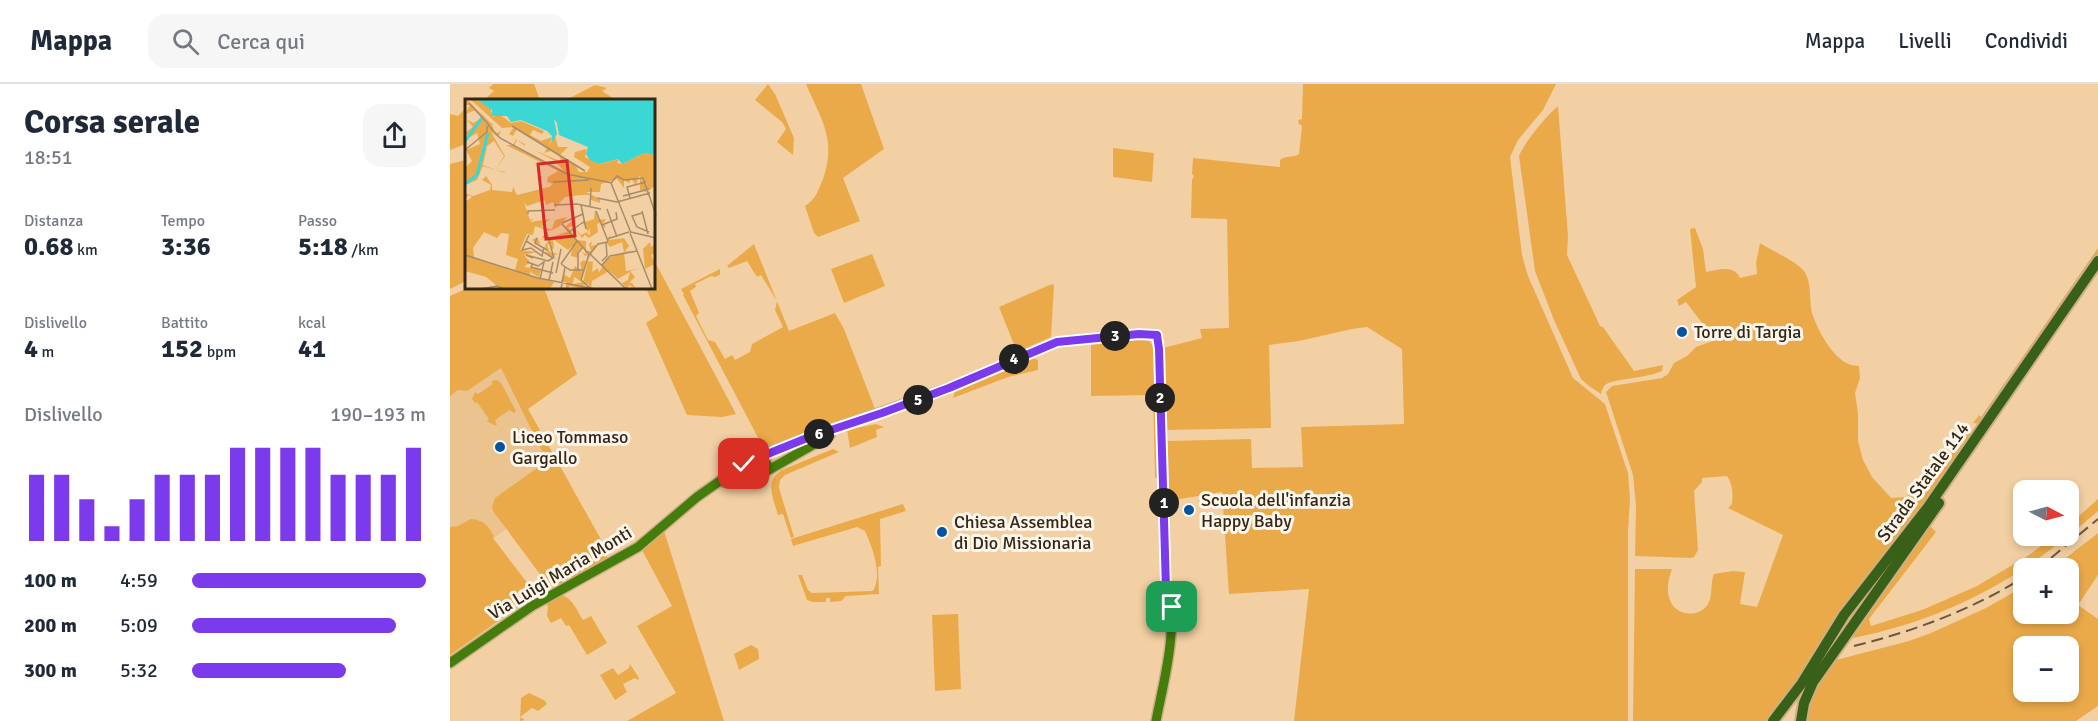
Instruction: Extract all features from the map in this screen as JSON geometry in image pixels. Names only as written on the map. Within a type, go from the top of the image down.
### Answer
[{"type":"main road","name":"Strada Statale 114","points":[[1773,721],[1802,683],[1844,615],[1928,507],[2098,261]]},
{"type":"main road","name":"Strada Statale 114","points":[[1801,721],[1804,703],[1813,681],[2098,272]]},
{"type":"street","points":[[750,478],[745,474],[744,464],[750,457],[759,456],[846,426],[949,388],[1057,342],[1139,334],[1157,335],[1166,589],[1172,607],[1172,628],[1156,721]]},
{"type":"street","points":[[713,485],[733,479],[761,478],[767,471],[846,426]]},
{"type":"street","points":[[759,456],[766,462],[767,471]]},
{"type":"street","name":"Via Luigi Maria Monti","points":[[450,663],[532,606],[638,547],[713,485],[744,464]]},
{"type":"shaded area","points":[[493,84],[534,84],[540,99],[485,99],[494,91],[489,88]]},
{"type":"shaded area","points":[[768,84],[775,94],[794,138],[793,155],[777,142],[786,129],[782,122],[755,100]]},
{"type":"shaded area","points":[[806,84],[861,84],[884,149],[843,178],[860,221],[818,237],[814,233],[805,206],[814,198],[823,179],[827,165],[828,141],[822,119]]},
{"type":"shaded area","points":[[1303,84],[1556,84],[1543,110],[1518,140],[1510,157],[1522,255],[1528,276],[1573,378],[1605,404],[1628,473],[1630,499],[1628,721],[1294,721],[1309,589],[1229,594],[1222,492],[1168,501],[1168,441],[1251,439],[1252,468],[1303,467],[1301,427],[1404,424],[1402,349],[1367,327],[1269,345],[1271,428],[1166,430],[1163,348],[1202,338],[1200,329],[1229,328],[1227,219],[1191,218],[1193,158],[1280,167],[1280,160],[1299,154],[1302,126],[1298,120],[1302,119]]},
{"type":"shaded area","points":[[595,85],[607,88],[602,91],[614,99],[568,99]]},
{"type":"shaded area","points":[[1558,106],[1568,236],[1567,255],[1600,326],[1634,371],[1663,365],[1662,371],[1656,373],[1609,383],[1605,385],[1601,394],[1581,379],[1535,271],[1519,156],[1536,130]]},
{"type":"shaded area","points":[[465,109],[465,144],[450,150],[450,114],[458,116]]},
{"type":"shaded area","points":[[1113,148],[1154,153],[1152,182],[1113,177]]},
{"type":"shaded area","points":[[465,160],[465,282],[450,289],[450,164]]},
{"type":"shaded area","points":[[1695,228],[1703,249],[1706,272],[1730,269],[1740,278],[1757,274],[1756,263],[1760,243],[1790,260],[1807,275],[1812,313],[1823,338],[1843,361],[1859,366],[1860,378],[1855,393],[1858,441],[1863,460],[1872,477],[1891,498],[1905,497],[1924,484],[1937,472],[1965,434],[1967,425],[1970,428],[1970,436],[1922,506],[1831,627],[1808,660],[1798,683],[1768,721],[1633,721],[1635,569],[1672,569],[1668,587],[1671,603],[1681,612],[1687,613],[1705,608],[1711,595],[1714,574],[1745,572],[1740,604],[1757,607],[1783,535],[1728,508],[1732,504],[1732,493],[1727,476],[1702,478],[1702,482],[1694,491],[1698,550],[1694,557],[1635,556],[1636,506],[1633,475],[1606,392],[1612,386],[1662,378],[1668,374],[1674,363],[1687,356],[1696,347],[1715,340],[1686,302],[1679,306],[1677,300],[1696,287],[1690,229]]},
{"type":"shaded area","points":[[754,244],[777,301],[761,275],[757,277],[747,261],[729,268],[727,266]]},
{"type":"shaded area","points":[[2098,248],[2098,254],[1980,424],[1973,423],[1979,415],[1981,417]]},
{"type":"shaded area","points":[[872,254],[885,286],[844,303],[831,269]]},
{"type":"shaded area","points":[[656,264],[736,414],[722,417],[687,415],[646,323],[658,315],[647,290],[656,290]]},
{"type":"shaded area","points":[[720,269],[720,275],[711,276],[695,284],[696,287],[690,291],[699,313],[696,316],[708,340],[715,342],[725,359],[732,355],[735,360],[750,352],[752,344],[783,327],[775,310],[777,301],[789,331],[835,313],[844,329],[875,409],[765,451],[681,289]]},
{"type":"shaded area","points":[[1054,285],[1051,337],[1017,352],[999,307]]},
{"type":"shaded area","points":[[465,289],[545,290],[577,374],[528,409],[608,552],[607,558],[554,587],[548,585],[492,507],[495,498],[547,461],[501,368],[467,391],[458,390],[450,396],[450,296]]},
{"type":"shaded area","name":"Liceo Tommaso Gargallo","points":[[476,305],[527,408],[571,485],[450,568],[450,323]]},
{"type":"shaded area","points":[[1135,339],[1149,341],[1156,349],[1160,477],[1155,478],[1153,395],[1091,396],[1091,344]]},
{"type":"shaded area","points":[[1031,357],[1038,360],[1038,370],[1008,377],[953,398],[955,391]]},
{"type":"shaded area","points":[[497,380],[501,383],[516,411],[514,413],[510,410],[495,420],[497,425],[494,425],[487,421],[489,419],[477,402],[475,403],[472,399],[475,392],[478,394],[493,384],[491,381]]},
{"type":"shaded area","points":[[876,424],[884,427],[876,430],[877,437],[850,448],[847,430]]},
{"type":"shaded area","points":[[833,449],[839,452],[785,475],[780,480],[779,488],[794,537],[791,538],[783,514],[778,515],[774,502],[771,490],[773,479],[782,470]]},
{"type":"shaded area","points":[[2098,499],[2098,511],[2079,527],[2079,516]]},
{"type":"shaded area","points":[[903,504],[906,511],[880,519],[879,594],[846,596],[841,601],[830,602],[830,598],[826,598],[826,602],[807,600],[798,575],[802,575],[808,590],[812,593],[873,591],[877,569],[871,545],[865,531],[857,527],[793,546],[791,539]]},
{"type":"shaded area","points":[[471,519],[488,526],[493,538],[535,593],[534,596],[450,655],[450,527],[458,526]]},
{"type":"shaded area","points":[[1928,524],[1936,532],[1869,619],[1871,626],[1922,610],[1977,586],[2013,565],[2013,576],[1954,606],[1889,630],[1851,637]]},
{"type":"shaded area","points":[[664,531],[724,721],[627,721],[676,693],[637,626],[672,606],[642,550]]},
{"type":"shaded area","points":[[2098,533],[2098,575],[2079,604],[2079,558],[2066,558]]},
{"type":"shaded area","points":[[2041,546],[2055,546],[2039,558],[2024,558]]},
{"type":"shaded area","points":[[2013,593],[2013,624],[2079,624],[2079,606],[2098,619],[2098,706],[2076,721],[1805,721],[1811,694],[1836,660],[1909,641],[1986,608]]},
{"type":"shaded area","points":[[559,594],[571,601],[583,620],[591,616],[607,643],[587,655],[569,625],[566,626],[561,618],[551,623],[547,616],[548,606],[546,604]]},
{"type":"shaded area","points":[[958,614],[961,689],[935,691],[932,615]]},
{"type":"shaded area","points":[[751,645],[758,649],[759,659],[739,670],[734,654]]},
{"type":"shaded area","points":[[630,664],[639,678],[623,684],[627,692],[615,700],[600,675],[613,668],[618,675],[629,668]]},
{"type":"shaded area","points":[[529,693],[544,700],[547,704],[538,711],[532,708],[520,717],[521,698]]},
{"type":"railway","points":[[2051,558],[2098,519]]},
{"type":"railway","points":[[1854,646],[1899,634],[1942,618],[1984,600],[2013,584]]},
{"type":"place","name":"Torre di Targia","points":[[1682,332]]},
{"type":"place","name":"Liceo Tommaso Gargallo","points":[[500,447]]},
{"type":"place","name":"Scuola dell'infanzia Happy Baby","points":[[1189,510]]},
{"type":"place","name":"Chiesa Assemblea di Dio Missionaria","points":[[942,532]]},
{"type":"route","points":[[744,464],[750,457],[765,455],[949,388],[1057,342],[1139,334],[1157,335],[1166,589],[1172,607]]}]
